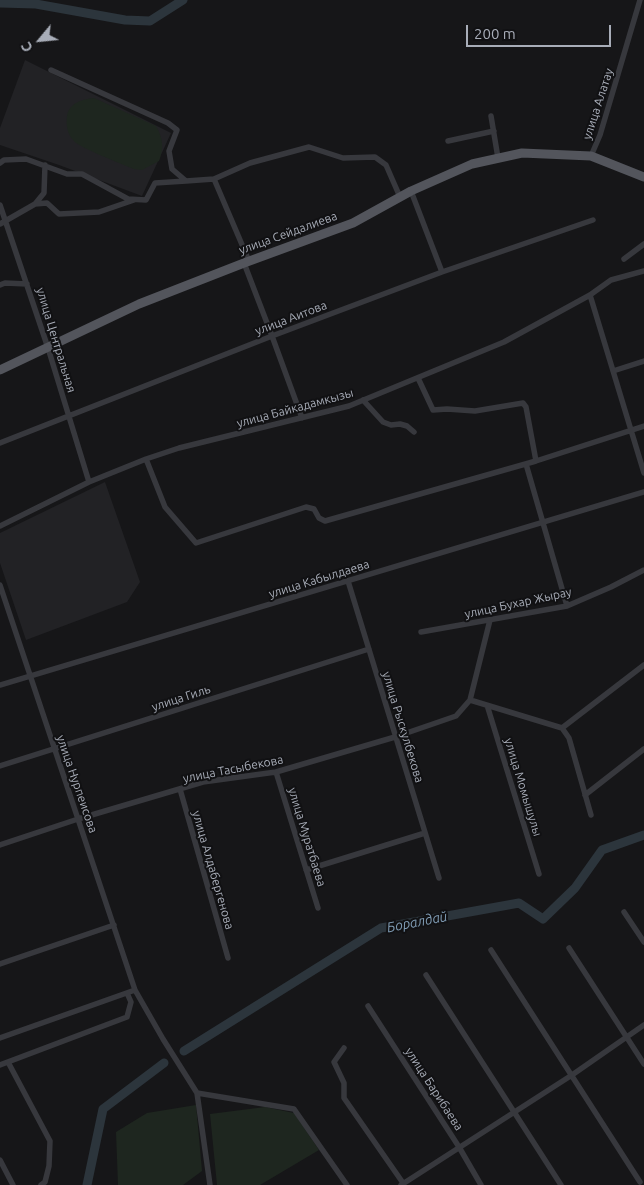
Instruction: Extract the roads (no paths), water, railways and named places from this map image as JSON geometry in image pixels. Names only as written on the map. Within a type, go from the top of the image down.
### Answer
[{"type":"main road","name":"улица Сейдалиева","points":[[0,370],[140,304],[246,262],[353,223],[400,197],[472,164],[522,153],[591,156],[644,176]]},
{"type":"street","name":"улица Алатау","points":[[591,156],[603,126],[640,0]]},
{"type":"street","points":[[51,70],[172,126],[176,130],[169,151],[172,169],[186,181]]},
{"type":"street","points":[[491,116],[498,158]]},
{"type":"street","points":[[448,141],[494,131]]},
{"type":"street","points":[[0,163],[4,160],[26,159],[67,174],[82,174],[128,199],[146,200],[155,183],[214,179],[250,163],[310,147],[343,158],[375,156],[386,165],[400,197]]},
{"type":"street","points":[[3,223],[35,204],[44,193],[45,165]]},
{"type":"street","points":[[214,179],[302,418]]},
{"type":"street","points":[[411,192],[442,272]]},
{"type":"street","points":[[35,204],[47,203],[59,214],[89,213],[98,212],[136,199]]},
{"type":"street","name":"улица Центральная","points":[[0,205],[3,223],[27,284],[89,482]]},
{"type":"street","name":"улица Аитова","points":[[0,444],[272,336],[442,272],[593,220]]},
{"type":"street","points":[[624,259],[644,244]]},
{"type":"street","name":"улица Байкадамкызы","points":[[0,526],[89,482],[146,458],[348,406],[364,400],[504,342],[590,295],[611,280],[644,271]]},
{"type":"street","points":[[0,285],[5,283],[27,284]]},
{"type":"street","points":[[590,295],[644,473]]},
{"type":"street","points":[[613,371],[644,361]]},
{"type":"street","points":[[418,378],[433,410],[447,408],[476,411],[523,403],[526,406],[536,461]]},
{"type":"street","points":[[364,400],[386,424],[407,426],[414,432]]},
{"type":"street","points":[[146,458],[165,507],[196,542],[306,507],[314,509],[318,518],[325,521],[526,464],[644,426]]},
{"type":"street","points":[[526,464],[567,606]]},
{"type":"street","name":"улица Кабылдаева","points":[[0,685],[644,492]]},
{"type":"street","name":"улица Бухар Жырау","points":[[421,632],[567,606],[644,570]]},
{"type":"street","name":"улица Рыскулбекова","points":[[348,581],[439,878]]},
{"type":"street","name":"улица Нурпеисова","points":[[0,585],[136,990],[163,1039],[197,1093]]},
{"type":"street","points":[[490,620],[470,700],[562,728],[569,738],[591,816]]},
{"type":"street","name":"улица Гиль","points":[[0,766],[369,649]]},
{"type":"street","points":[[562,728],[644,665]]},
{"type":"street","name":"улица Тасыбекова","points":[[0,845],[78,819],[203,782],[276,772],[395,737],[456,716],[470,700]]},
{"type":"street","name":"улица Момышулы","points":[[487,705],[539,874]]},
{"type":"street","points":[[585,795],[644,749]]},
{"type":"street","name":"улица Муратбаева","points":[[276,772],[318,908]]},
{"type":"street","name":"улица Алдабергенова","points":[[180,789],[228,958]]},
{"type":"street","points":[[306,870],[425,833]]},
{"type":"street","points":[[624,912],[644,942]]},
{"type":"street","points":[[0,964],[114,925]]},
{"type":"street","points":[[569,948],[644,1064]]},
{"type":"street","points":[[490,950],[640,1182]]},
{"type":"street","points":[[426,975],[561,1185]]},
{"type":"street","points":[[0,1038],[136,990]]},
{"type":"street","points":[[0,1066],[126,1016],[131,1002],[127,993]]},
{"type":"street","name":"улица Барибаева","points":[[368,1006],[459,1146],[481,1185]]},
{"type":"street","points":[[344,1048],[334,1062],[344,1083],[344,1098],[402,1184],[572,1075],[644,1025]]},
{"type":"street","points":[[8,1062],[50,1141],[45,1182],[40,1185]]},
{"type":"street","points":[[210,1185],[197,1093],[294,1108],[347,1185]]},
{"type":"street","points":[[0,1160],[12,1185]]},
{"type":"waterway","points":[[0,3],[36,4],[125,20],[150,21],[183,0]]},
{"type":"waterway","name":"Боралдай","points":[[184,1051],[381,928],[519,903],[543,919],[575,888],[602,850],[644,835]]},
{"type":"waterway","points":[[87,1185],[103,1109],[164,1063]]}]
